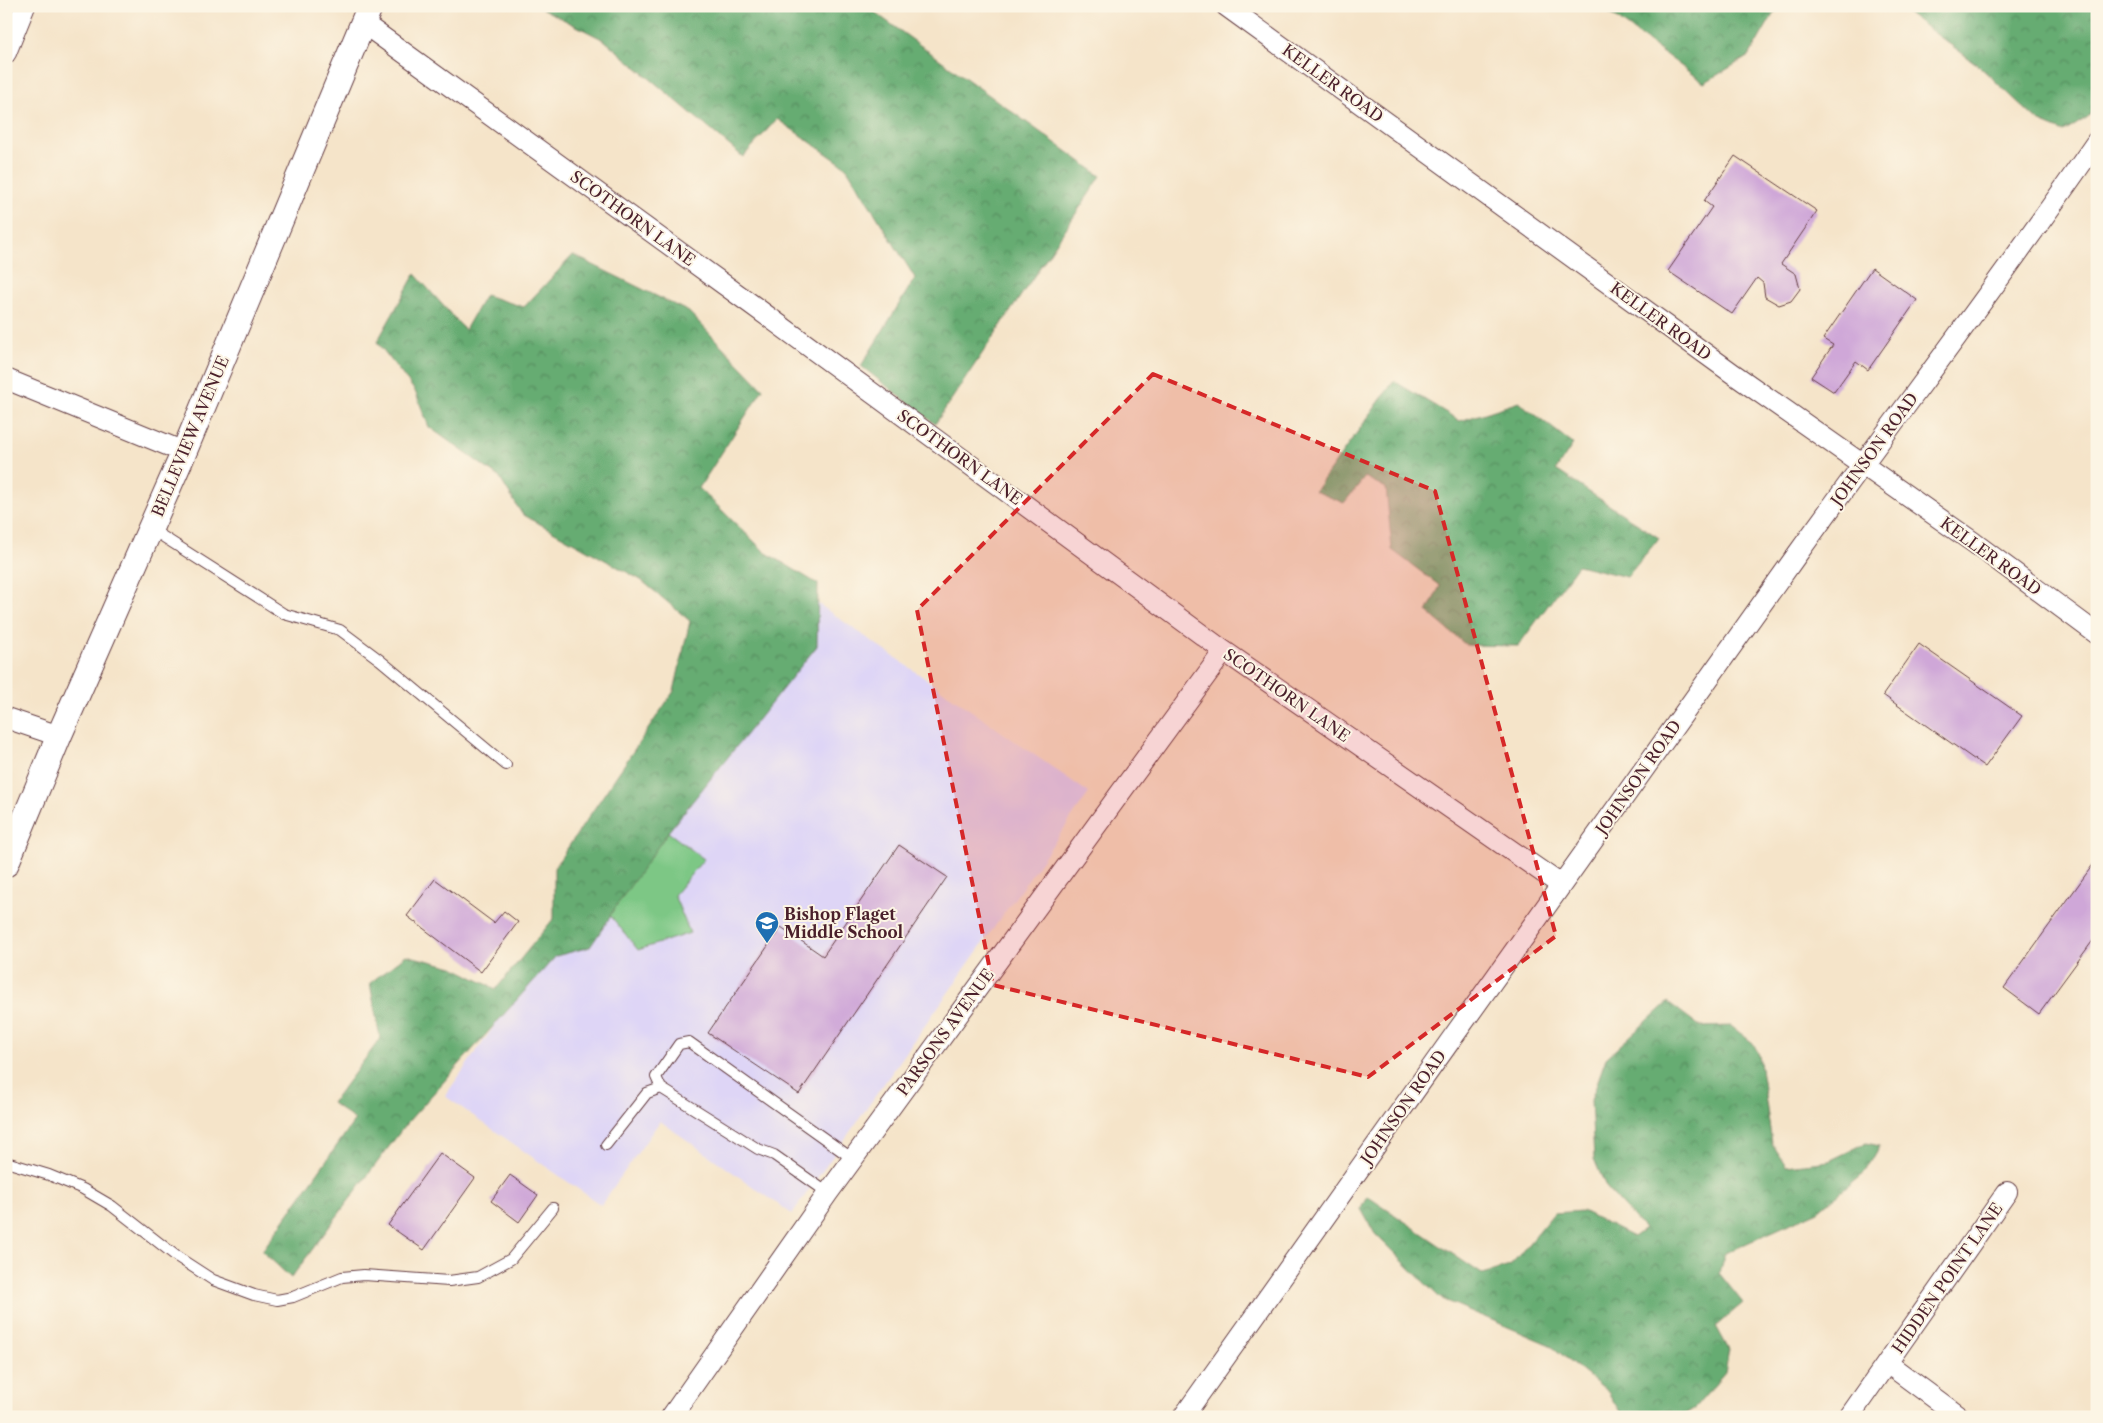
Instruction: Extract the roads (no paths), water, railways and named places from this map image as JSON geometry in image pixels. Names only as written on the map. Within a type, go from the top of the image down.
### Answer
[{"type":"street","points":[[6,53],[25,6]]},
{"type":"street","name":"KELLER ROAD","points":[[1226,6],[1732,373],[1862,464],[2097,634]]},
{"type":"street","name":"BELLEVIEW AVENUE","points":[[6,864],[59,736],[184,452],[366,15]]},
{"type":"street","name":"SCOTHORN LANE","points":[[366,15],[751,304],[1224,651],[1561,885]]},
{"type":"street","name":"JOHNSON ROAD","points":[[1183,1417],[1862,464],[1988,295],[2097,141]]},
{"type":"street","points":[[6,379],[184,452]]},
{"type":"street","name":"PARSONS AVENUE","points":[[671,1417],[852,1159],[1224,651]]},
{"type":"street","points":[[6,718],[59,736]]},
{"type":"street","name":"HIDDEN POINT LANE","points":[[1849,1417],[2007,1192]]},
{"type":"street","name":"HIDDEN POINT LANE","points":[[1887,1363],[1960,1417]]},
{"type":"lane","points":[[150,529],[284,614],[340,630],[380,660],[506,765]]},
{"type":"lane","points":[[828,1193],[774,1155],[758,1149],[661,1088],[656,1077],[680,1044],[689,1042],[852,1159]]},
{"type":"lane","points":[[606,1145],[648,1093],[661,1088]]},
{"type":"lane","points":[[6,1162],[49,1175],[82,1189],[112,1206],[176,1256],[212,1280],[254,1295],[276,1300],[293,1296],[342,1277],[364,1275],[449,1281],[478,1277],[511,1259],[553,1208]]},
{"type":"place","name":"Bishop Flaget Middle School","points":[[767,944]]}]
